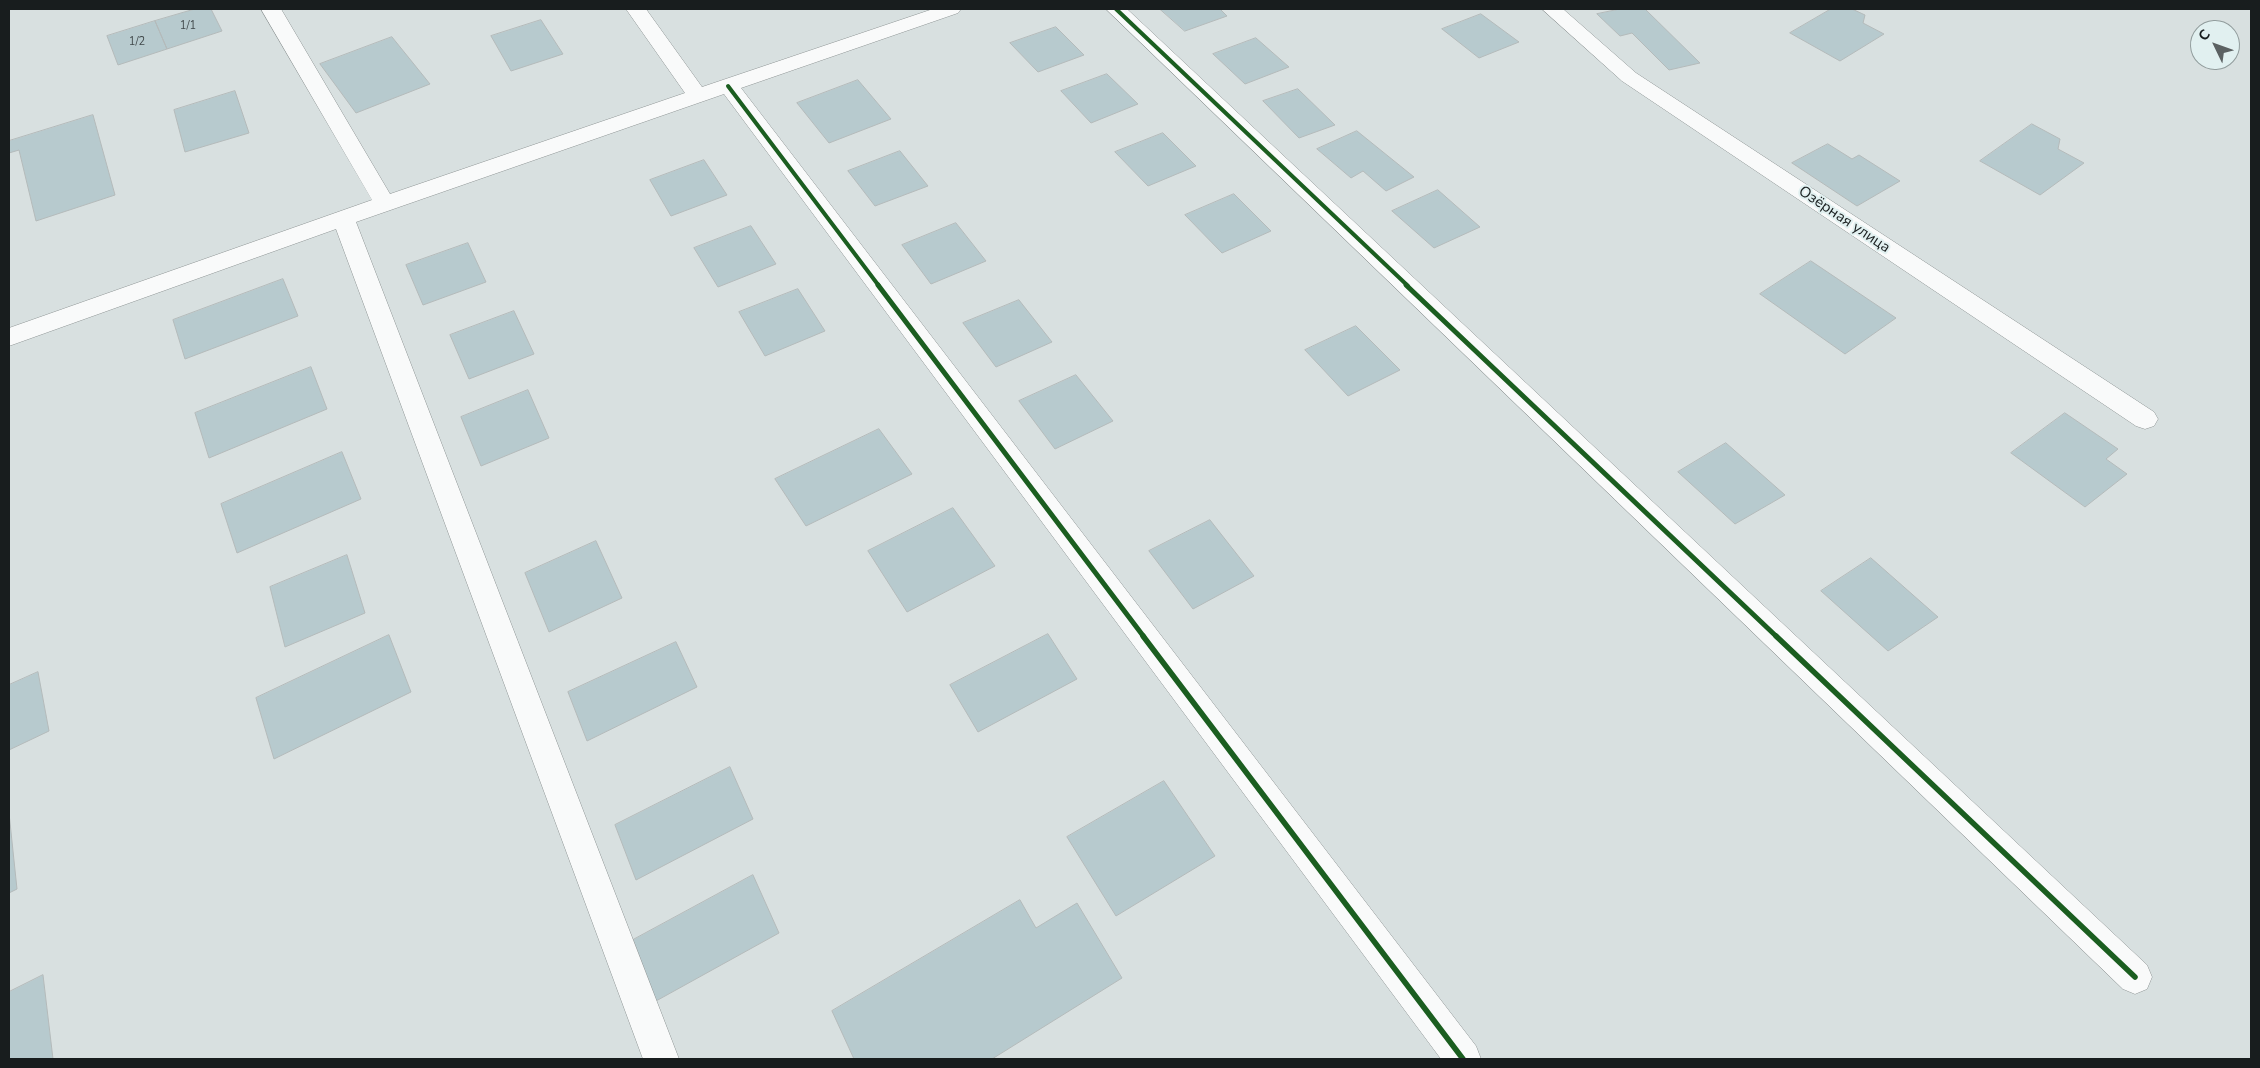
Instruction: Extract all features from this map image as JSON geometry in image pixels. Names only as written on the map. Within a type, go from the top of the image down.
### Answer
[{"type":"street","points":[[271,9],[385,204]]},
{"type":"street","points":[[636,9],[698,96]]},
{"type":"street","points":[[9,337],[343,218],[952,9]]},
{"type":"street","points":[[1116,9],[2134,977]]},
{"type":"street","name":"Озёрная улица","points":[[1552,9],[1629,77],[2145,419]]},
{"type":"street","points":[[728,86],[1462,1059]]},
{"type":"street","points":[[343,218],[661,1059]]},
{"type":"building","points":[[195,9],[211,9],[222,31],[167,49],[155,21]]},
{"type":"building","points":[[1160,9],[1220,9],[1227,16],[1185,31]]},
{"type":"building","points":[[1620,9],[1645,9],[1700,63],[1669,70],[1632,33],[1620,36],[1597,14]]},
{"type":"building","points":[[1831,9],[1852,9],[1865,15],[1863,23],[1884,34],[1840,61],[1790,33]]},
{"type":"building","points":[[1481,14],[1519,42],[1479,58],[1442,29]]},
{"type":"building","points":[[541,20],[563,54],[511,71],[491,36]]},
{"type":"building","points":[[155,21],[167,49],[118,65],[107,36]]},
{"type":"building","points":[[1056,27],[1084,55],[1038,72],[1010,43]]},
{"type":"building","points":[[392,37],[430,84],[356,113],[320,64]]},
{"type":"building","points":[[1256,38],[1289,67],[1245,84],[1213,54]]},
{"type":"building","points":[[1107,74],[1138,104],[1091,123],[1061,91]]},
{"type":"building","points":[[858,80],[891,119],[829,143],[797,103]]},
{"type":"building","points":[[1298,89],[1335,125],[1299,138],[1263,101]]},
{"type":"building","points":[[235,91],[249,133],[185,152],[174,110]]},
{"type":"building","points":[[93,115],[115,195],[36,221],[19,150],[9,153],[9,141]]},
{"type":"building","points":[[2032,124],[2060,139],[2058,149],[2084,163],[2040,195],[1980,161]]},
{"type":"building","points":[[1357,131],[1414,177],[1386,191],[1363,171],[1351,178],[1317,149]]},
{"type":"building","points":[[1163,133],[1196,166],[1148,186],[1115,152]]},
{"type":"building","points":[[1828,144],[1852,159],[1859,155],[1900,181],[1857,206],[1792,163]]},
{"type":"building","points":[[900,151],[928,186],[875,206],[848,171]]},
{"type":"building","points":[[704,160],[727,195],[671,216],[650,180]]},
{"type":"building","points":[[1438,190],[1480,227],[1434,248],[1392,211]]},
{"type":"building","points":[[1234,194],[1271,231],[1222,253],[1185,215]]},
{"type":"building","points":[[956,223],[986,261],[931,284],[902,245]]},
{"type":"building","points":[[751,226],[776,264],[718,287],[694,248]]},
{"type":"building","points":[[468,243],[486,282],[423,305],[406,265]]},
{"type":"building","points":[[1811,261],[1896,318],[1845,354],[1760,294]]},
{"type":"building","points":[[283,279],[298,316],[185,359],[173,320]]},
{"type":"building","points":[[798,289],[825,331],[765,356],[739,312]]},
{"type":"building","points":[[1019,300],[1052,342],[996,367],[963,323]]},
{"type":"building","points":[[514,311],[534,354],[469,379],[450,335]]},
{"type":"building","points":[[1356,326],[1400,370],[1348,396],[1305,350]]},
{"type":"building","points":[[311,367],[327,409],[209,458],[195,413]]},
{"type":"building","points":[[1076,375],[1113,421],[1055,449],[1019,401]]},
{"type":"building","points":[[528,390],[549,438],[481,466],[461,417]]},
{"type":"building","points":[[2065,413],[2118,449],[2106,459],[2127,474],[2085,507],[2011,453]]},
{"type":"building","points":[[879,429],[912,474],[806,526],[775,479]]},
{"type":"building","points":[[1726,443],[1785,495],[1735,524],[1678,472]]},
{"type":"building","points":[[342,452],[361,499],[237,553],[221,504]]},
{"type":"building","points":[[953,508],[995,566],[907,612],[868,551]]},
{"type":"building","points":[[1210,520],[1254,576],[1193,609],[1149,551]]},
{"type":"building","points":[[596,541],[622,598],[549,632],[525,573]]},
{"type":"building","points":[[347,555],[365,613],[285,647],[270,587]]},
{"type":"building","points":[[1871,558],[1938,617],[1888,651],[1821,591]]},
{"type":"building","points":[[1048,634],[1077,679],[978,732],[950,685]]},
{"type":"building","points":[[389,635],[411,692],[274,759],[256,698]]},
{"type":"building","points":[[676,642],[697,687],[587,741],[568,692]]},
{"type":"building","points":[[38,672],[49,731],[9,750],[9,685]]},
{"type":"building","points":[[730,767],[753,819],[636,880],[615,825]]},
{"type":"building","points":[[1164,781],[1215,856],[1116,916],[1067,837]]},
{"type":"building","points":[[9,813],[17,889],[9,893]]},
{"type":"building","points":[[753,875],[779,933],[656,1001],[633,940]]},
{"type":"building","points":[[1020,900],[1036,928],[1077,903],[1122,978],[992,1059],[854,1059],[832,1011]]},
{"type":"building","points":[[43,975],[53,1059],[9,1059],[9,992]]},
{"type":"cycle path","points":[[1116,9],[2135,977]]},
{"type":"cycle path","points":[[728,86],[1463,1059]]}]
